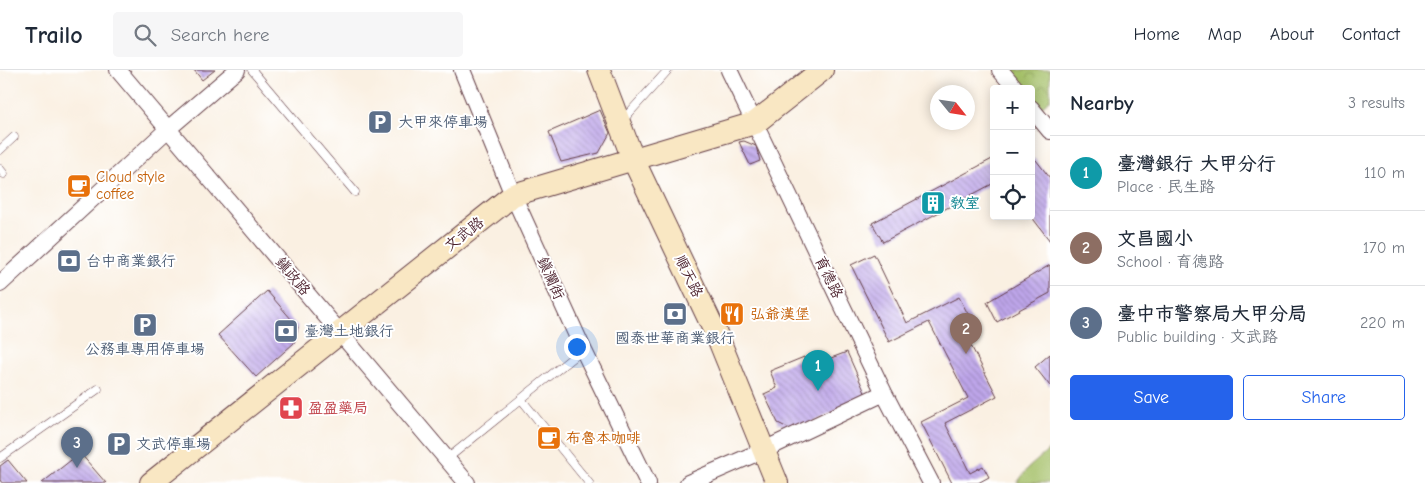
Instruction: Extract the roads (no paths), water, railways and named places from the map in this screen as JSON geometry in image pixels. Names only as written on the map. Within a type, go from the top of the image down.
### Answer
[{"type":"main road","name":"順天路","points":[[599,70],[633,159],[719,340],[777,483]]},
{"type":"main road","name":"文武路","points":[[160,480],[340,332],[513,195],[755,123],[822,70]]},
{"type":"street","name":"鎮政路","points":[[118,70],[467,483]]},
{"type":"street","points":[[0,284],[168,129],[237,70]]},
{"type":"street","name":"鎮瀾街","points":[[462,70],[513,195],[583,349],[648,483]]},
{"type":"street","name":"育德路","points":[[729,70],[884,393],[931,483]]},
{"type":"street","points":[[1000,70],[1013,85]]},
{"type":"street","points":[[688,483],[764,450],[884,393]]},
{"type":"lane","points":[[252,70],[355,192]]},
{"type":"lane","points":[[620,124],[668,70]]},
{"type":"lane","points":[[0,150],[14,137]]},
{"type":"lane","points":[[447,459],[583,349]]},
{"type":"lane","points":[[0,458],[98,389]]},
{"type":"lane","points":[[521,399],[589,483]]},
{"type":"place","name":"大甲來停車場","points":[[380,122]]},
{"type":"place","name":"Cloud style coffee","points":[[79,186]]},
{"type":"place","name":"教室","points":[[933,203]]},
{"type":"place","name":"台中商業銀行","points":[[69,261]]},
{"type":"place","name":"國泰世華商業銀行","points":[[675,314]]},
{"type":"place","name":"弘爺漢堡","points":[[732,314]]},
{"type":"place","name":"公務車專用停車場","points":[[145,325]]},
{"type":"place","name":"臺灣土地銀行","points":[[286,331]]},
{"type":"place","name":"文昌國小","points":[[966,354]]},
{"type":"place","name":"臺灣銀行 大甲分行","points":[[818,391]]},
{"type":"place","name":"盈盈藥局","points":[[291,408]]},
{"type":"place","name":"布魯本咖啡","points":[[549,438]]},
{"type":"place","name":"文武停車場","points":[[119,444]]},
{"type":"place","name":"臺中市警察局大甲分局","points":[[77,468]]}]
